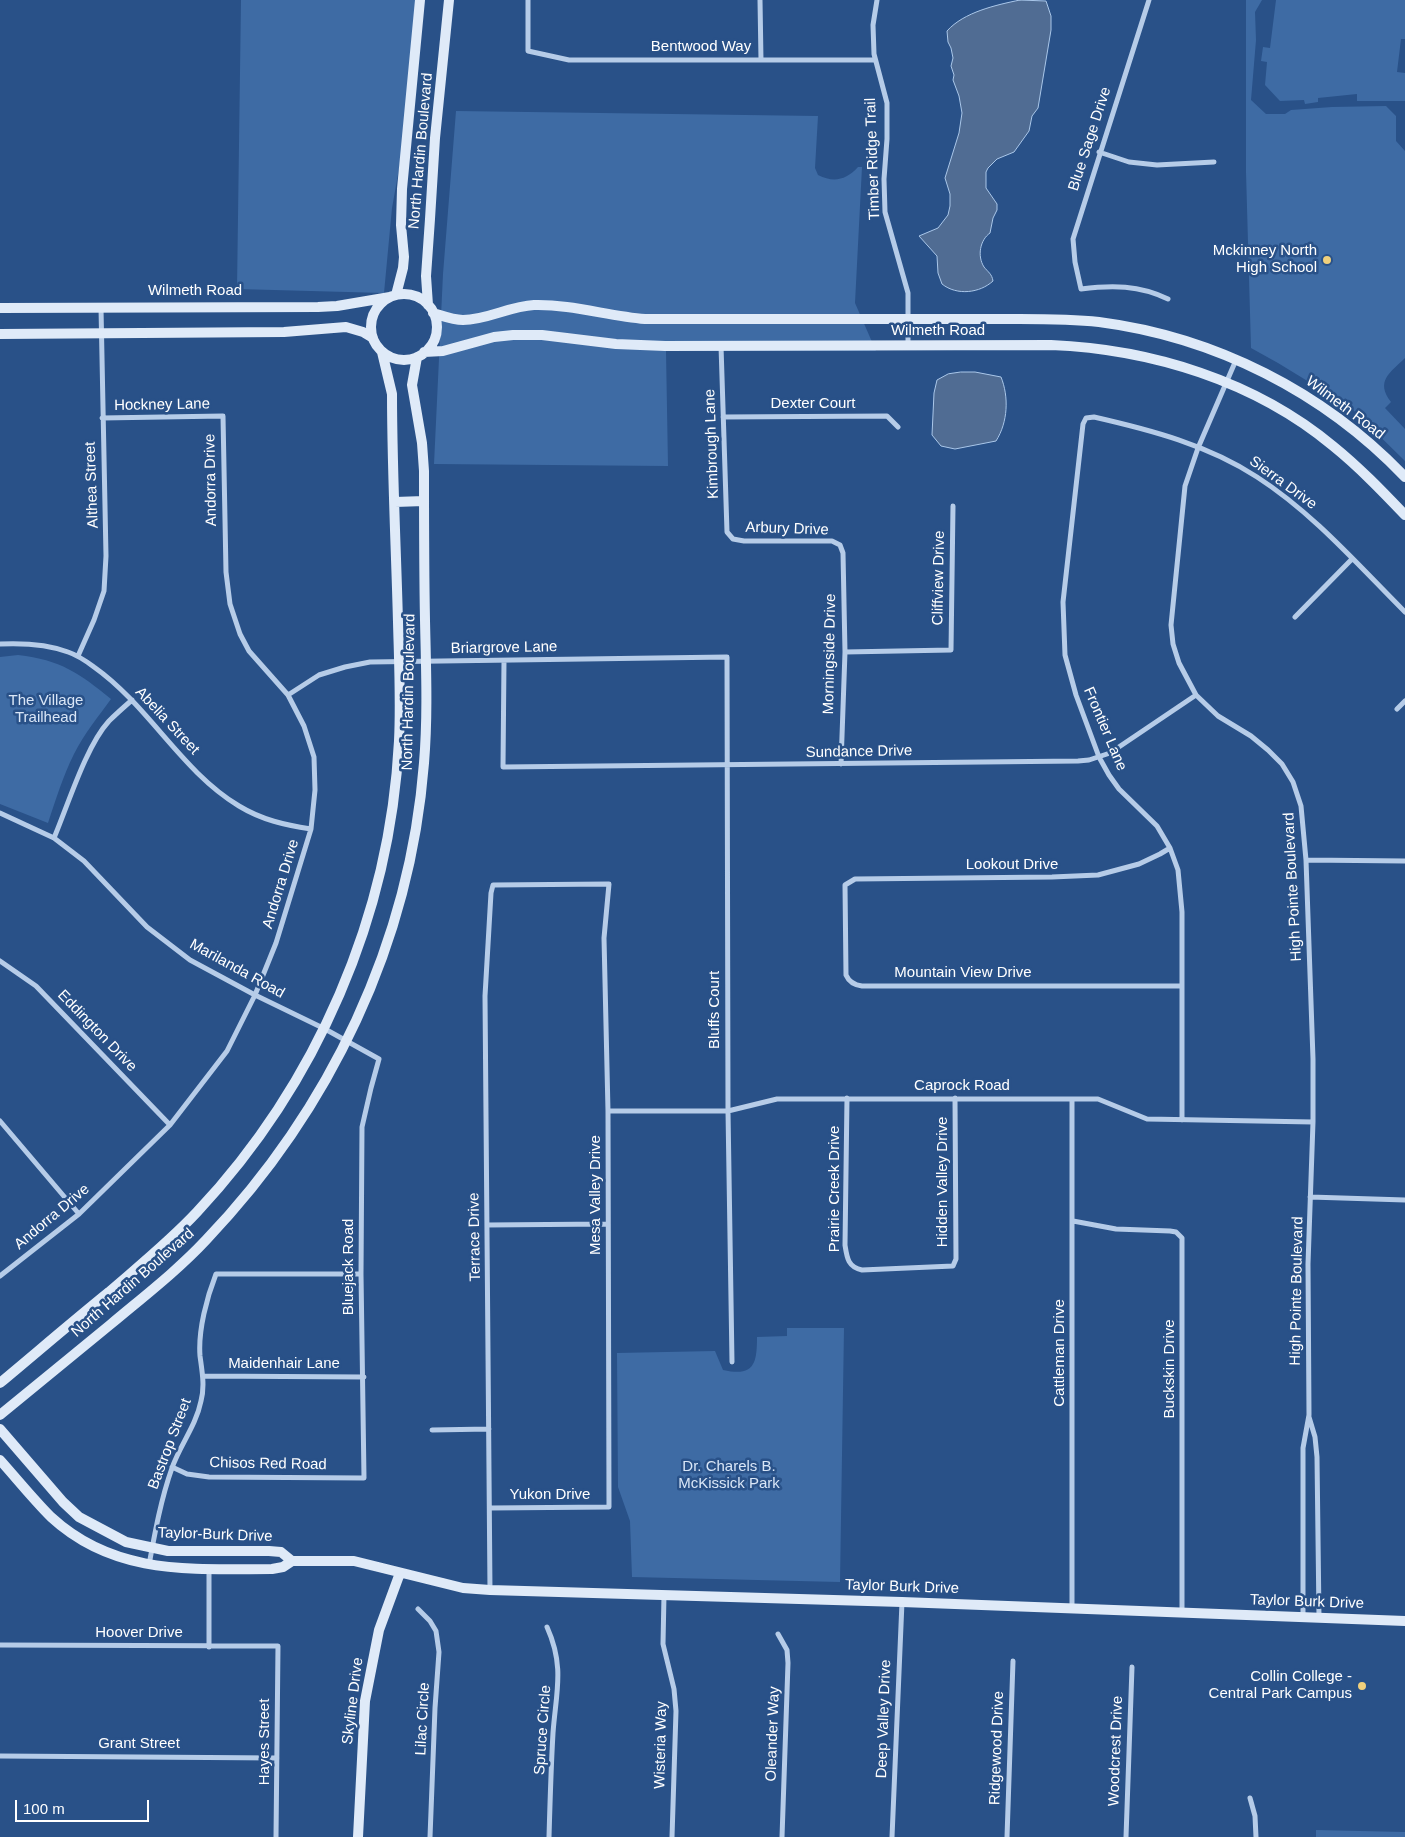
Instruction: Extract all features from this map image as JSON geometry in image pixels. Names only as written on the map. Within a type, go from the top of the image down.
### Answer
[{"type":"main road","name":"North Hardin Boulevard","points":[[393,296],[404,262],[401,225],[402,189],[420,0]]},
{"type":"main road","name":"North Hardin Boulevard","points":[[431,309],[426,276],[435,138],[449,0]]},
{"type":"main road","name":"Wilmeth Road","points":[[0,308],[318,307],[337,306],[393,296]]},
{"type":"main road","points":[[393,296],[413,296],[419,298],[431,309],[436,333],[431,345],[421,354],[401,360],[382,352],[373,338],[371,328],[373,315],[381,303],[393,296]]},
{"type":"main road","name":"Wilmeth Road","points":[[431,309],[451,319],[462,320],[476,319],[508,309],[534,305],[567,307],[645,319],[1019,319],[1096,322],[1159,333],[1204,347],[1236,360],[1295,389],[1330,412],[1375,448],[1405,477]]},
{"type":"main road","points":[[0,334],[284,332],[346,327],[363,332],[373,338]]},
{"type":"main road","name":"Wilmeth Road","points":[[421,354],[444,351],[494,337],[514,335],[574,338],[632,345],[1051,345],[1095,348],[1162,361],[1226,383],[1281,410],[1321,437],[1358,467],[1405,515]]},
{"type":"main road","name":"North Hardin Boulevard","points":[[0,1383],[149,1258],[196,1213],[227,1178],[269,1123],[325,1029],[360,942],[383,860],[398,756],[399,662],[392,394],[382,352]]},
{"type":"main road","name":"North Hardin Boulevard","points":[[0,1415],[167,1277],[205,1241],[250,1191],[283,1149],[313,1103],[347,1041],[370,989],[386,947],[410,861],[424,766],[426,662],[424,502],[422,443],[412,385],[421,354]]},
{"type":"main road","points":[[395,502],[424,502]]},
{"type":"main road","name":"Taylor-Burk Drive","points":[[0,1429],[63,1502],[79,1517],[106,1533],[126,1542],[168,1551],[270,1551],[281,1552],[292,1561]]},
{"type":"main road","name":"Taylor-Burk Drive","points":[[0,1460],[52,1517],[66,1528],[100,1549],[131,1561],[175,1569],[272,1569],[292,1561],[354,1561],[400,1573]]},
{"type":"main road","name":"Taylor Burk Drive","points":[[400,1573],[462,1588],[490,1590],[902,1602],[1405,1621]]},
{"type":"main road","name":"Skyline Drive","points":[[358,1837],[365,1701],[379,1630],[400,1573]]},
{"type":"street","name":"Bentwood Way","points":[[528,0],[528,51],[569,60],[875,60]]},
{"type":"street","points":[[760,0],[762,60]]},
{"type":"street","name":"Timber Ridge Trail","points":[[877,0],[873,25],[875,60],[887,103],[888,138],[884,179],[885,212],[906,285],[908,346]]},
{"type":"street","name":"Blue Sage Drive","points":[[1150,0],[1072,238],[1081,289],[1127,286],[1153,292],[1168,299]]},
{"type":"street","points":[[1099,152],[1129,162],[1157,165],[1214,162]]},
{"type":"street","name":"Althea Street","points":[[78,656],[104,591],[106,556],[101,307]]},
{"type":"street","name":"Kimbrough Lane","points":[[721,346],[727,532],[733,539]]},
{"type":"street","name":"High Pointe Boulevard","points":[[1236,360],[1188,475],[1183,496],[1171,625],[1179,663],[1196,695],[1218,716],[1251,736],[1268,750],[1293,782],[1301,806],[1306,860],[1313,1059],[1308,1299],[1308,1415],[1303,1448],[1303,1617]]},
{"type":"street","name":"Hockney Lane","points":[[102,418],[223,416]]},
{"type":"street","name":"Andorra Drive","points":[[0,1276],[79,1214],[170,1125],[227,1051],[255,995],[276,943],[311,829],[315,790],[314,757],[304,726],[288,695],[249,651],[240,634],[230,604],[226,572],[223,416]]},
{"type":"street","name":"Dexter Court","points":[[723,417],[887,416],[898,427]]},
{"type":"street","name":"Sierra Drive","points":[[1086,418],[1094,418],[1162,434],[1243,468],[1297,506],[1405,612]]},
{"type":"street","name":"Frontier Lane","points":[[1086,418],[1083,424],[1064,602],[1065,655],[1076,695],[1099,757],[1114,783],[1157,826],[1170,848],[1178,870],[1180,889],[1182,1120]]},
{"type":"street","name":"Cliffview Drive","points":[[844,652],[951,650],[953,506]]},
{"type":"street","name":"Arbury Drive","points":[[733,539],[744,541],[832,541],[840,545]]},
{"type":"street","name":"Morningside Drive","points":[[840,545],[843,553],[844,652],[841,764]]},
{"type":"street","points":[[1295,617],[1352,558]]},
{"type":"street","name":"Abelia Street","points":[[0,644],[37,645],[67,651],[78,656],[112,680],[206,782],[238,806],[262,818],[311,829]]},
{"type":"street","name":"Briargrove Lane","points":[[288,695],[318,675],[370,662],[727,657]]},
{"type":"street","name":"Bluffs Court","points":[[727,657],[728,1111],[732,1362]]},
{"type":"street","name":"Sundance Drive","points":[[504,661],[503,767],[1064,762],[1089,760],[1121,746],[1196,695]]},
{"type":"street","points":[[54,838],[98,736],[108,721],[132,700]]},
{"type":"street","points":[[1397,709],[1405,701]]},
{"type":"street","name":"Marilanda Road","points":[[1,815],[54,838],[84,861],[147,927],[190,960],[255,995],[325,1029],[379,1059]]},
{"type":"street","name":"Lookout Drive","points":[[850,881],[862,877],[1052,877],[1098,875],[1139,864],[1170,848]]},
{"type":"street","points":[[1306,860],[1405,861]]},
{"type":"street","name":"Mountain View Drive","points":[[850,881],[846,885],[846,975],[854,985],[1181,986]]},
{"type":"street","name":"Mesa Valley Drive","points":[[493,885],[609,884],[604,938],[608,1111],[609,1508]]},
{"type":"street","name":"Terrace Drive","points":[[490,1590],[486,996],[493,885]]},
{"type":"street","name":"Eddington Drive","points":[[0,961],[36,986],[170,1125]]},
{"type":"street","name":"Bluejack Road","points":[[364,1478],[361,1274],[362,1128],[370,1088],[379,1059]]},
{"type":"street","name":"Prairie Creek Drive","points":[[847,1098],[845,1245],[848,1262],[855,1268],[862,1270],[953,1266]]},
{"type":"street","name":"Hidden Valley Drive","points":[[953,1266],[956,1259],[955,1098]]},
{"type":"street","name":"Caprock Road","points":[[608,1111],[728,1111],[777,1099],[1072,1098],[1098,1099],[1147,1119],[1313,1122]]},
{"type":"street","name":"Cattleman Drive","points":[[1072,1098],[1072,1608]]},
{"type":"street","points":[[0,1121],[79,1214]]},
{"type":"street","points":[[1310,1197],[1405,1200]]},
{"type":"street","name":"Buckskin Drive","points":[[1073,1221],[1116,1229],[1170,1231],[1176,1232],[1182,1238],[1182,1612]]},
{"type":"street","points":[[488,1225],[608,1224]]},
{"type":"street","name":"Bastrop Street","points":[[149,1565],[157,1518],[172,1467],[194,1423],[202,1401],[204,1376],[200,1354],[203,1323],[207,1296],[216,1274],[361,1274]]},
{"type":"street","name":"Maidenhair Lane","points":[[204,1376],[364,1377]]},
{"type":"street","name":"High Pointe Boulevard","points":[[1308,1415],[1315,1437],[1318,1457],[1319,1617]]},
{"type":"street","points":[[432,1430],[489,1430]]},
{"type":"street","name":"Chisos Red Road","points":[[172,1467],[187,1474],[209,1477],[364,1478]]},
{"type":"street","name":"Yukon Drive","points":[[490,1508],[609,1508]]},
{"type":"street","points":[[209,1569],[209,1647]]},
{"type":"street","name":"Wisteria Way","points":[[664,1595],[663,1644],[674,1689],[676,1711],[672,1837]]},
{"type":"street","name":"Deep Valley Drive","points":[[892,1837],[902,1602]]},
{"type":"street","name":"Lilac Circle","points":[[418,1609],[433,1626],[438,1639],[439,1652],[430,1837]]},
{"type":"street","name":"Spruce Circle","points":[[547,1627],[554,1644],[559,1682],[554,1723],[549,1837]]},
{"type":"street","name":"Oleander Way","points":[[778,1634],[787,1650],[788,1662],[782,1837]]},
{"type":"street","name":"Hoover Drive","points":[[0,1645],[278,1646]]},
{"type":"street","name":"Hayes Street","points":[[276,1837],[278,1646]]},
{"type":"street","name":"Ridgewood Drive","points":[[1007,1837],[1013,1661]]},
{"type":"street","name":"Woodcrest Drive","points":[[1126,1837],[1132,1667]]},
{"type":"street","name":"Grant Street","points":[[0,1756],[277,1758]]},
{"type":"street","points":[[1250,1798],[1255,1816],[1256,1837]]},
{"type":"green space","points":[[241,0],[421,0],[412,96],[392,208],[384,293],[237,289]]},
{"type":"green space","name":"Mckinney North High School","points":[[1246,0],[1262,0],[1255,12],[1256,40],[1251,100],[1266,114],[1285,114],[1291,110],[1332,107],[1386,106],[1396,116],[1396,141],[1405,151],[1405,358],[1386,378],[1384,388],[1391,402],[1385,408],[1405,429],[1405,461],[1350,407],[1251,348],[1246,172]]},
{"type":"green space","points":[[1276,0],[1405,0],[1405,39],[1401,39],[1397,72],[1405,73],[1405,101],[1357,101],[1357,94],[1318,98],[1318,102],[1305,104],[1304,100],[1280,101],[1265,85],[1267,62],[1261,61],[1263,47],[1270,48]]},
{"type":"green space","points":[[456,111],[818,116],[815,168],[818,175],[829,179],[839,179],[849,175],[858,167],[862,167],[855,303],[876,351],[666,351],[668,466],[434,464],[443,274]]},
{"type":"green space","name":"The Village Trailhead","points":[[18,655],[46,660],[69,669],[111,699],[74,754],[48,823],[0,804],[0,657]]},
{"type":"green space","name":"Dr. Charels B. McKissick Park","points":[[787,1328],[844,1328],[840,1582],[632,1577],[630,1521],[618,1487],[617,1353],[715,1351],[723,1370],[741,1372],[752,1366],[756,1355],[757,1337],[787,1336]]},
{"type":"green space","points":[[1316,1830],[1405,1832],[1405,1837],[1316,1837]]},
{"type":"shaded area","points":[[1020,0],[1046,1],[1051,16],[1051,30],[1038,108],[1032,116],[1029,131],[1014,152],[997,159],[986,172],[986,188],[997,204],[997,210],[990,233],[982,244],[980,253],[982,263],[993,281],[982,288],[968,292],[954,290],[942,284],[938,273],[937,256],[919,236],[938,228],[948,215],[950,206],[950,194],[945,178],[959,133],[962,113],[959,96],[953,80],[954,75],[951,66],[953,58],[947,31],[954,24],[971,14]]},
{"type":"shaded area","points":[[975,372],[1001,377],[1004,385],[1006,409],[1003,426],[996,441],[955,449],[941,446],[932,435],[934,393],[937,380],[948,374]]},
{"type":"place","name":"Mckinney North High School","points":[[1327,260]]},
{"type":"place","name":"Collin College - Central Park Campus","points":[[1362,1686]]}]
